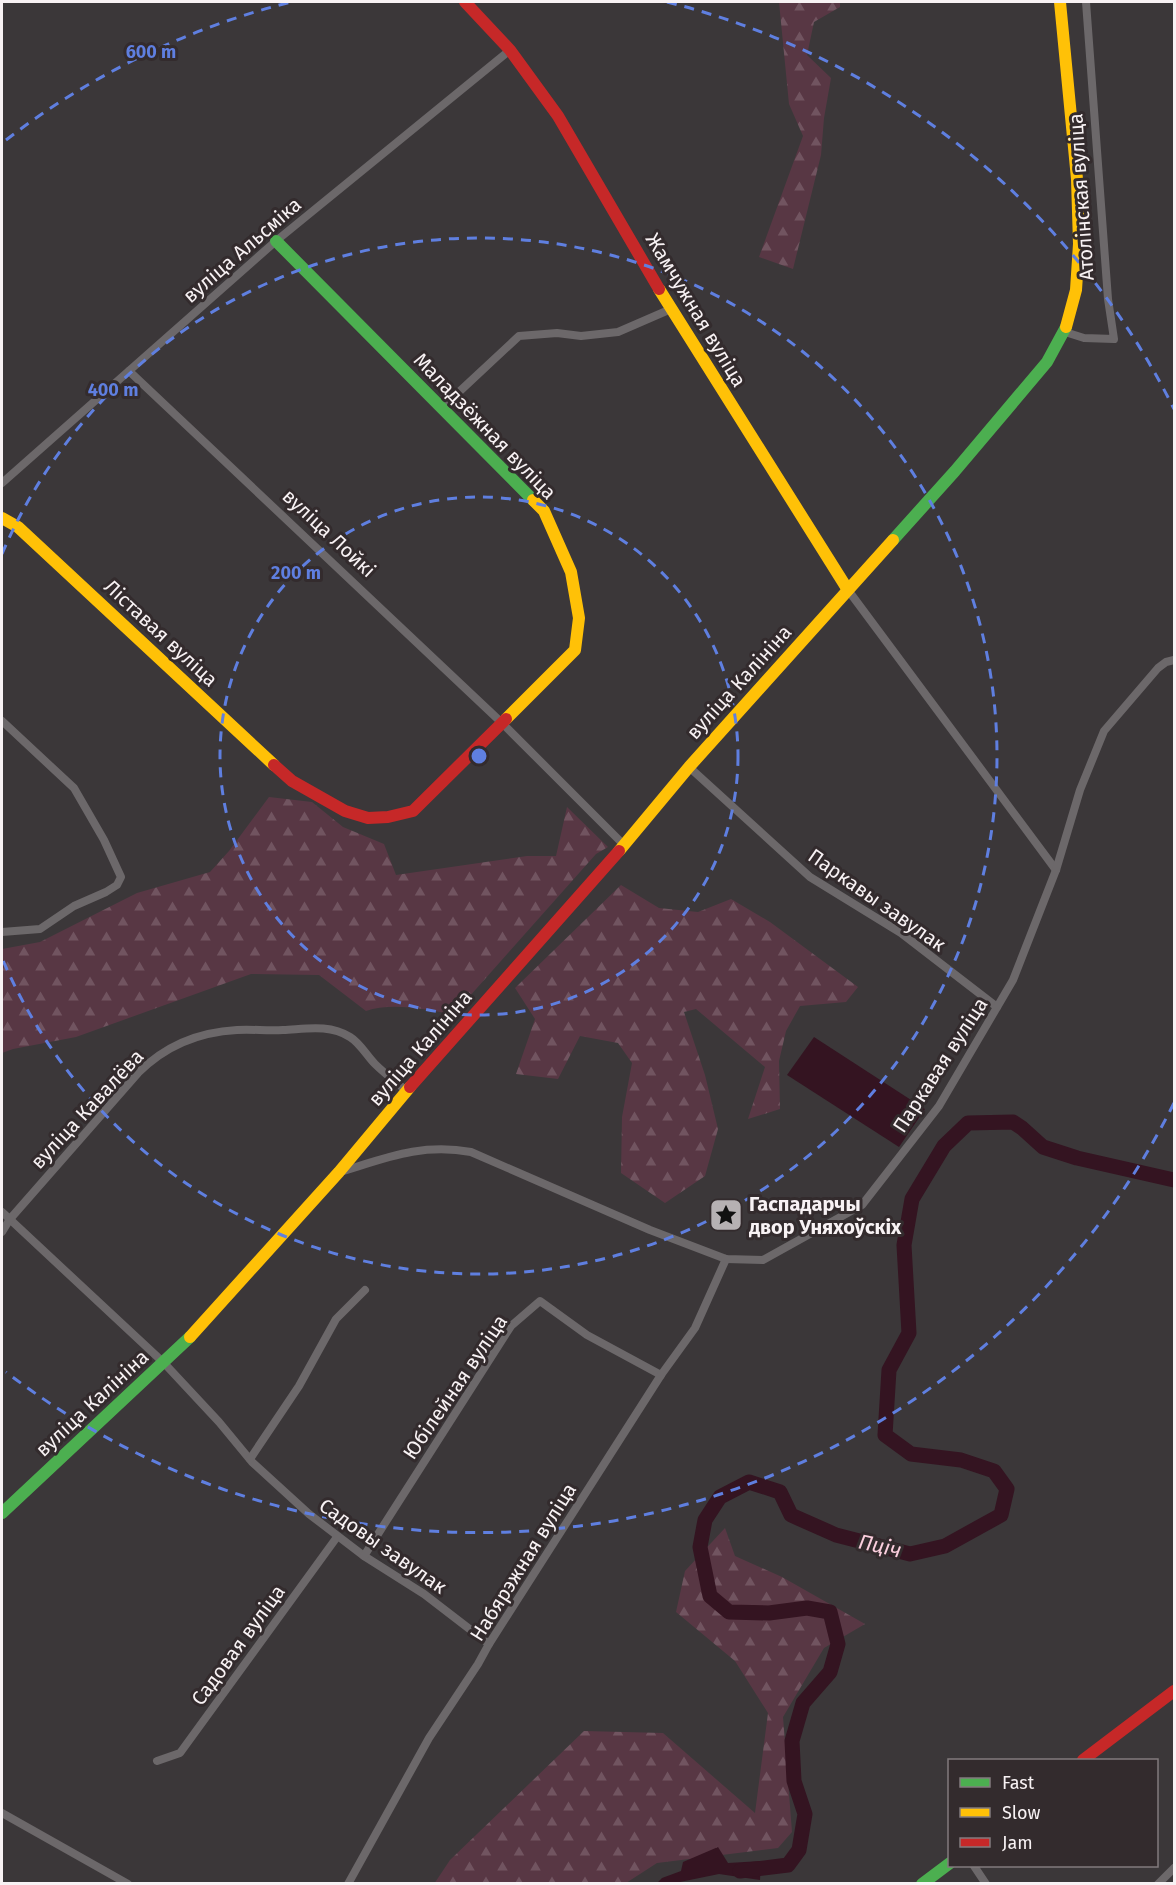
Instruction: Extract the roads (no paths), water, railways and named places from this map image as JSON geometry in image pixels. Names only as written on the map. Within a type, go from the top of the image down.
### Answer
[{"type":"street","name":"Жамчужная вуліца","points":[[465,2],[510,50],[558,116],[671,309],[848,590]]},
{"type":"street","name":"Атолінская вуліца","points":[[848,590],[955,471],[1047,362],[1065,332],[1076,290],[1079,244],[1077,179],[1060,2]]},
{"type":"street","name":"Атолінская вуліца","points":[[1065,332],[1084,338],[1114,339],[1108,298],[1086,2]]},
{"type":"street","name":"вуліца Альсміка","points":[[2,483],[276,241],[510,50]]},
{"type":"street","name":"Маладзёжная вуліца","points":[[276,241],[544,511],[571,572],[579,618],[575,650],[502,723]]},
{"type":"street","points":[[439,406],[460,392],[519,336],[557,333],[581,336],[618,332],[671,309]]},
{"type":"street","name":"вуліца Лойкі","points":[[129,371],[502,723],[624,845]]},
{"type":"street","name":"Ліставая вуліца","points":[[2,518],[18,527],[292,781],[355,814],[378,818],[413,811],[502,723]]},
{"type":"street","points":[[848,590],[1056,870]]},
{"type":"street","name":"вуліца Калініна","points":[[2,1513],[192,1335],[339,1172],[407,1091],[624,845],[689,767],[848,590]]},
{"type":"street","name":"Паркавая вуліца","points":[[339,1172],[425,1148],[450,1148],[471,1152],[650,1230],[726,1259],[764,1260],[862,1205],[939,1106],[1013,980],[1056,870],[1080,790],[1104,731],[1158,668],[1174,660]]},
{"type":"street","points":[[2,721],[74,788],[104,840],[121,877],[117,885],[74,906],[40,929],[2,932]]},
{"type":"street","name":"Паркавы завулак","points":[[689,767],[810,877],[901,933],[997,1007]]},
{"type":"street","name":"вуліца Кавалёва","points":[[2,1232],[10,1219],[138,1073],[149,1062],[186,1039],[211,1032],[238,1030],[333,1029],[352,1038],[377,1065],[407,1091]]},
{"type":"street","name":"Садовы завулак","points":[[2,1212],[164,1363],[250,1459],[309,1514],[364,1556],[424,1594],[489,1644]]},
{"type":"street","name":"Набярэжная вуліца","points":[[348,1884],[429,1738],[661,1375],[695,1328],[726,1259]]},
{"type":"street","points":[[250,1459],[299,1386],[336,1319],[365,1290]]},
{"type":"street","name":"Юбілейная вуліца","points":[[364,1556],[511,1326],[540,1301],[587,1335],[661,1375]]},
{"type":"street","name":"Садовая вуліца","points":[[157,1761],[180,1753],[337,1537]]},
{"type":"street","points":[[1086,1759],[1174,1691]]},
{"type":"street","points":[[2,1813],[128,1884]]},
{"type":"street","points":[[922,1884],[948,1864]]},
{"type":"street","points":[[975,1867],[986,1884]]},
{"type":"street","points":[[1158,1884],[1174,1868]]},
{"type":"waterway","name":"Пціч","points":[[740,1871],[788,1865],[799,1850],[805,1814],[794,1781],[792,1741],[803,1703],[830,1672],[838,1644],[830,1612],[807,1608],[769,1613],[729,1612],[710,1596],[700,1547],[705,1520],[720,1497],[749,1482],[780,1492],[791,1515],[836,1535],[910,1554],[945,1546],[1001,1515],[1007,1489],[994,1471],[961,1460],[911,1454],[885,1435],[889,1370],[909,1333],[904,1245],[912,1199],[944,1146],[968,1123],[1013,1122],[1043,1147],[1077,1158],[1174,1180]]},
{"type":"place","name":"Гаспадарчы двор Уняхоўскіх","points":[[726,1215]]}]
